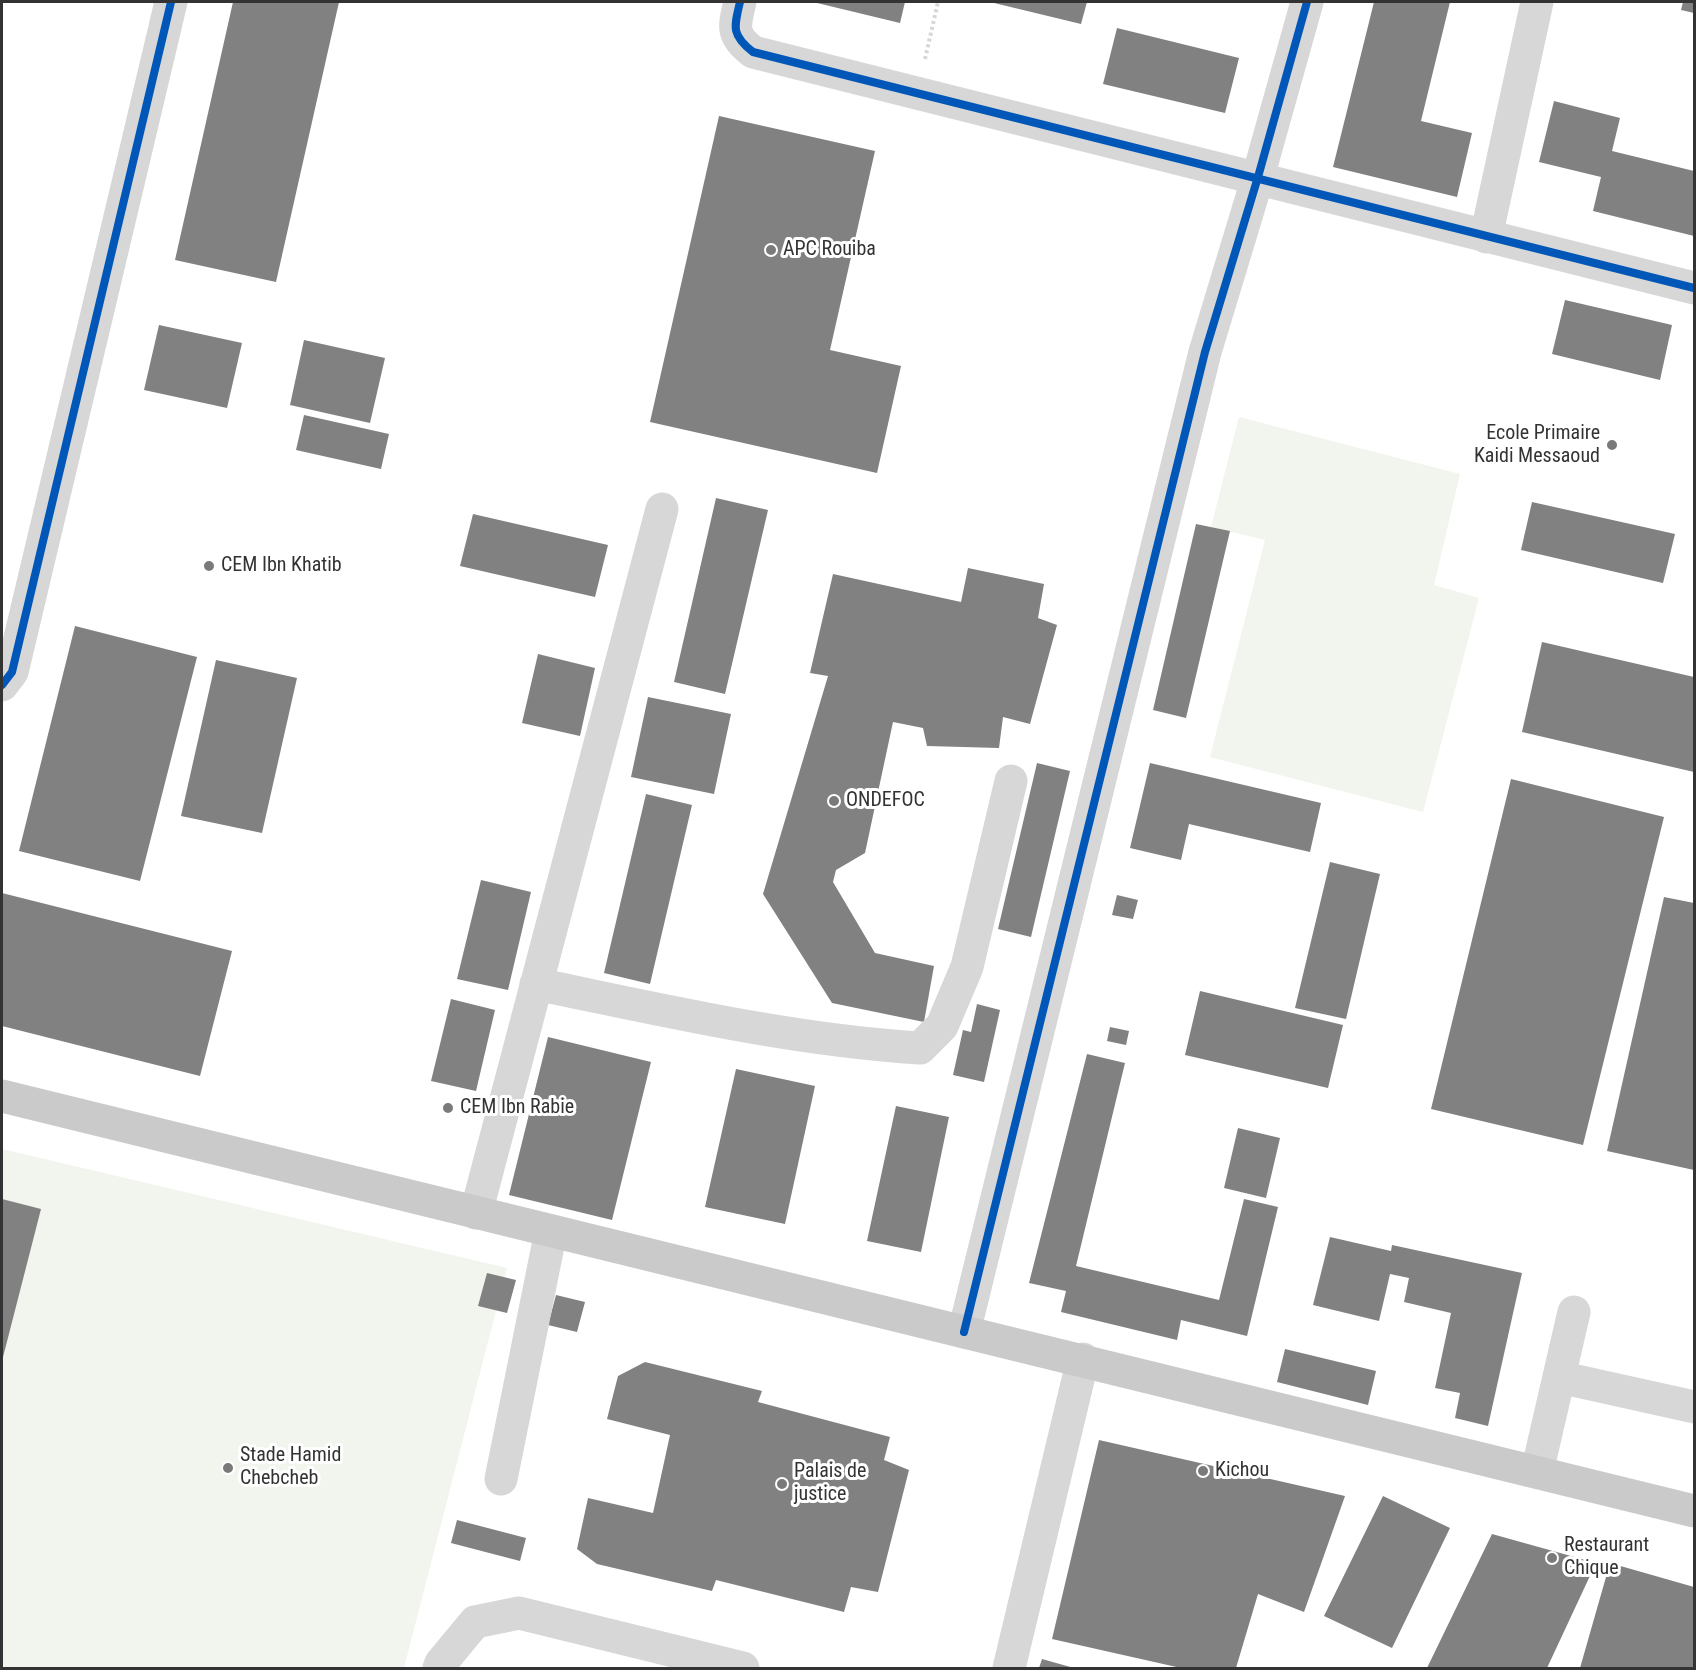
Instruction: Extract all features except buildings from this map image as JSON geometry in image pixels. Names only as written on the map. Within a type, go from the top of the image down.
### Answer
[{"type":"main road","points":[[2,1096],[1695,1510]]},
{"type":"street","points":[[2,685],[12,672],[171,2]]},
{"type":"street","points":[[740,2],[734,25],[739,42],[753,52],[1695,288]]},
{"type":"street","points":[[964,1332],[1205,352],[1258,177],[1307,2]]},
{"type":"street","points":[[1486,237],[1537,2]]},
{"type":"street","points":[[476,1213],[662,509]]},
{"type":"street","points":[[536,984],[710,1019],[826,1039],[920,1048],[942,1026],[967,967],[1011,781]]},
{"type":"street","points":[[501,1479],[551,1231]]},
{"type":"street","points":[[1537,1472],[1574,1312]]},
{"type":"street","points":[[1009,1668],[1083,1359]]},
{"type":"street","points":[[1559,1377],[1695,1407]]},
{"type":"street","points":[[439,1668],[475,1622],[519,1613],[743,1668]]},
{"type":"path","points":[[917,92],[938,2]]},
{"type":"shaded area","points":[[1239,417],[1460,474],[1434,585],[1479,598],[1423,812],[1210,757],[1265,540],[1211,527]]},
{"type":"shaded area","name":"Stade Hamid Chebcheb","points":[[2,1149],[507,1268],[404,1668],[2,1668]]},
{"type":"cycle path","points":[[2,685],[12,672],[171,2]]},
{"type":"cycle path","points":[[740,2],[736,30],[741,41],[753,52],[1694,288]]},
{"type":"cycle path","points":[[964,1332],[1205,352],[1258,177],[1307,2]]},
{"type":"place","name":"APC Rouiba","points":[[771,250]]},
{"type":"place","name":"Ecole Primaire Kaidi Messaoud","points":[[1612,445]]},
{"type":"place","name":"CEM Ibn Khatib","points":[[209,566]]},
{"type":"place","name":"ONDEFOC","points":[[834,801]]},
{"type":"place","name":"CEM Ibn Rabie","points":[[448,1108]]},
{"type":"place","name":"Stade Hamid Chebcheb","points":[[228,1468]]},
{"type":"place","name":"Kichou","points":[[1203,1471]]},
{"type":"place","name":"Palais de justice","points":[[782,1484]]},
{"type":"place","name":"Restaurant Chique","points":[[1552,1558]]}]
